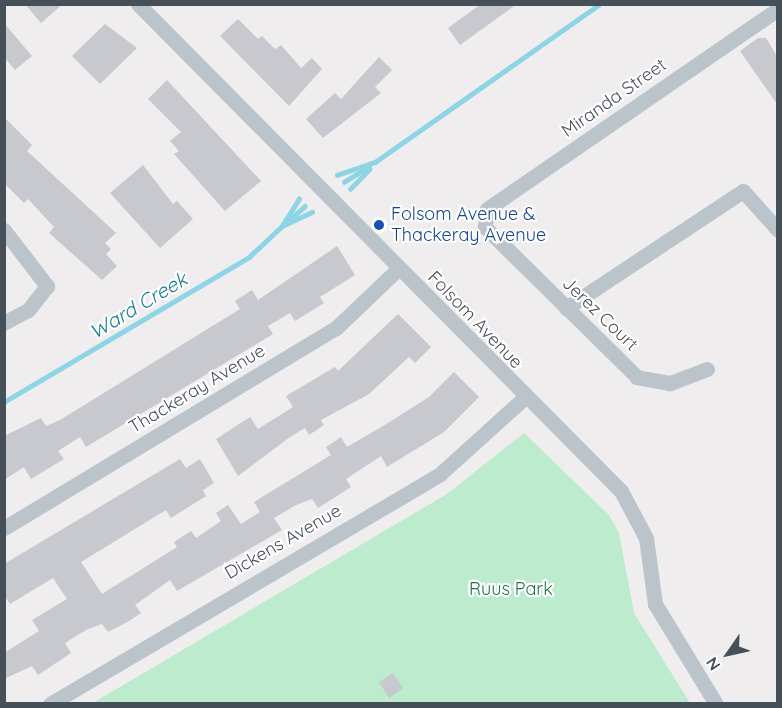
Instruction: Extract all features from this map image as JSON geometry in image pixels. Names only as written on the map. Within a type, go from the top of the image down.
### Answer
[{"type":"street","name":"Folsom Avenue","points":[[138,4],[635,512],[646,538],[655,604],[716,704]]},
{"type":"street","name":"Miranda Street","points":[[485,227],[487,209],[777,9]]},
{"type":"street","points":[[566,308],[743,191],[777,230]]},
{"type":"street","name":"Jerez Court","points":[[485,227],[637,377],[670,382],[707,369]]},
{"type":"street","points":[[4,230],[47,286],[28,310],[4,323]]},
{"type":"street","name":"Thackeray Avenue","points":[[4,528],[336,328],[398,268]]},
{"type":"street","name":"Dickens Avenue","points":[[50,704],[440,474],[524,398]]},
{"type":"green space","name":"Ruus Park","points":[[524,433],[609,515],[619,533],[634,613],[690,703],[91,704],[447,494]]},
{"type":"building","points":[[25,4],[63,4],[41,23]]},
{"type":"building","points":[[481,4],[517,4],[460,45],[448,28]]},
{"type":"building","points":[[238,19],[258,39],[262,36],[275,49],[281,45],[301,68],[312,58],[322,69],[289,106],[220,36]]},
{"type":"building","points":[[4,23],[32,56],[15,70],[4,57]]},
{"type":"building","points":[[105,24],[137,48],[100,84],[72,56]]},
{"type":"building","points":[[758,38],[766,38],[777,56],[777,104],[740,51]]},
{"type":"building","points":[[379,57],[392,70],[375,87],[381,93],[323,138],[306,119],[335,93],[341,99]]},
{"type":"building","points":[[167,80],[261,181],[225,211],[174,154],[179,151],[170,141],[181,132],[148,99]]},
{"type":"building","points":[[4,117],[32,145],[27,151],[116,233],[105,243],[111,249],[106,254],[117,266],[102,280],[49,233],[54,227],[28,199],[24,203],[4,183]]},
{"type":"building","points":[[143,165],[173,204],[177,201],[193,219],[160,248],[110,193]]},
{"type":"building","points":[[337,246],[355,275],[320,297],[324,303],[295,321],[290,313],[268,326],[273,334],[86,447],[80,437],[58,451],[64,459],[31,479],[24,467],[4,480],[4,436],[41,418],[46,426],[60,420],[240,309],[235,301],[252,290],[258,300]]},
{"type":"building","points":[[398,314],[431,347],[415,363],[409,357],[369,394],[321,420],[324,425],[309,435],[305,428],[238,476],[216,439],[250,417],[258,429],[293,407],[286,396],[335,367],[338,371]]},
{"type":"building","points":[[454,372],[479,397],[444,432],[387,467],[381,456],[346,479],[351,487],[318,508],[312,499],[274,518],[282,530],[177,591],[170,580],[135,605],[141,613],[129,621],[108,632],[102,624],[86,630],[65,643],[71,653],[38,675],[32,666],[4,679],[4,653],[39,631],[32,620],[67,599],[53,578],[10,604],[4,595],[4,564],[180,459],[186,468],[200,459],[214,483],[203,490],[206,496],[171,518],[166,510],[81,562],[102,594],[177,547],[174,542],[191,531],[196,538],[221,521],[216,513],[228,505],[241,524],[260,512],[254,502],[331,455],[326,447],[341,437],[347,447],[383,426],[429,397]]},
{"type":"building","points":[[393,673],[403,688],[389,698],[379,682]]},
{"type":"waterway","name":"Ward Creek","points":[[337,175],[375,162],[600,4]]},
{"type":"waterway","name":"Ward Creek","points":[[344,182],[368,167]]},
{"type":"waterway","name":"Ward Creek","points":[[350,189],[369,169]]},
{"type":"waterway","name":"Ward Creek","points":[[4,402],[249,257],[282,226],[299,199]]},
{"type":"waterway","name":"Ward Creek","points":[[286,223],[305,206]]},
{"type":"waterway","name":"Ward Creek","points":[[282,226],[312,212]]},
{"type":"place","name":"Folsom Avenue & Thackeray Avenue","points":[[379,225]]}]
